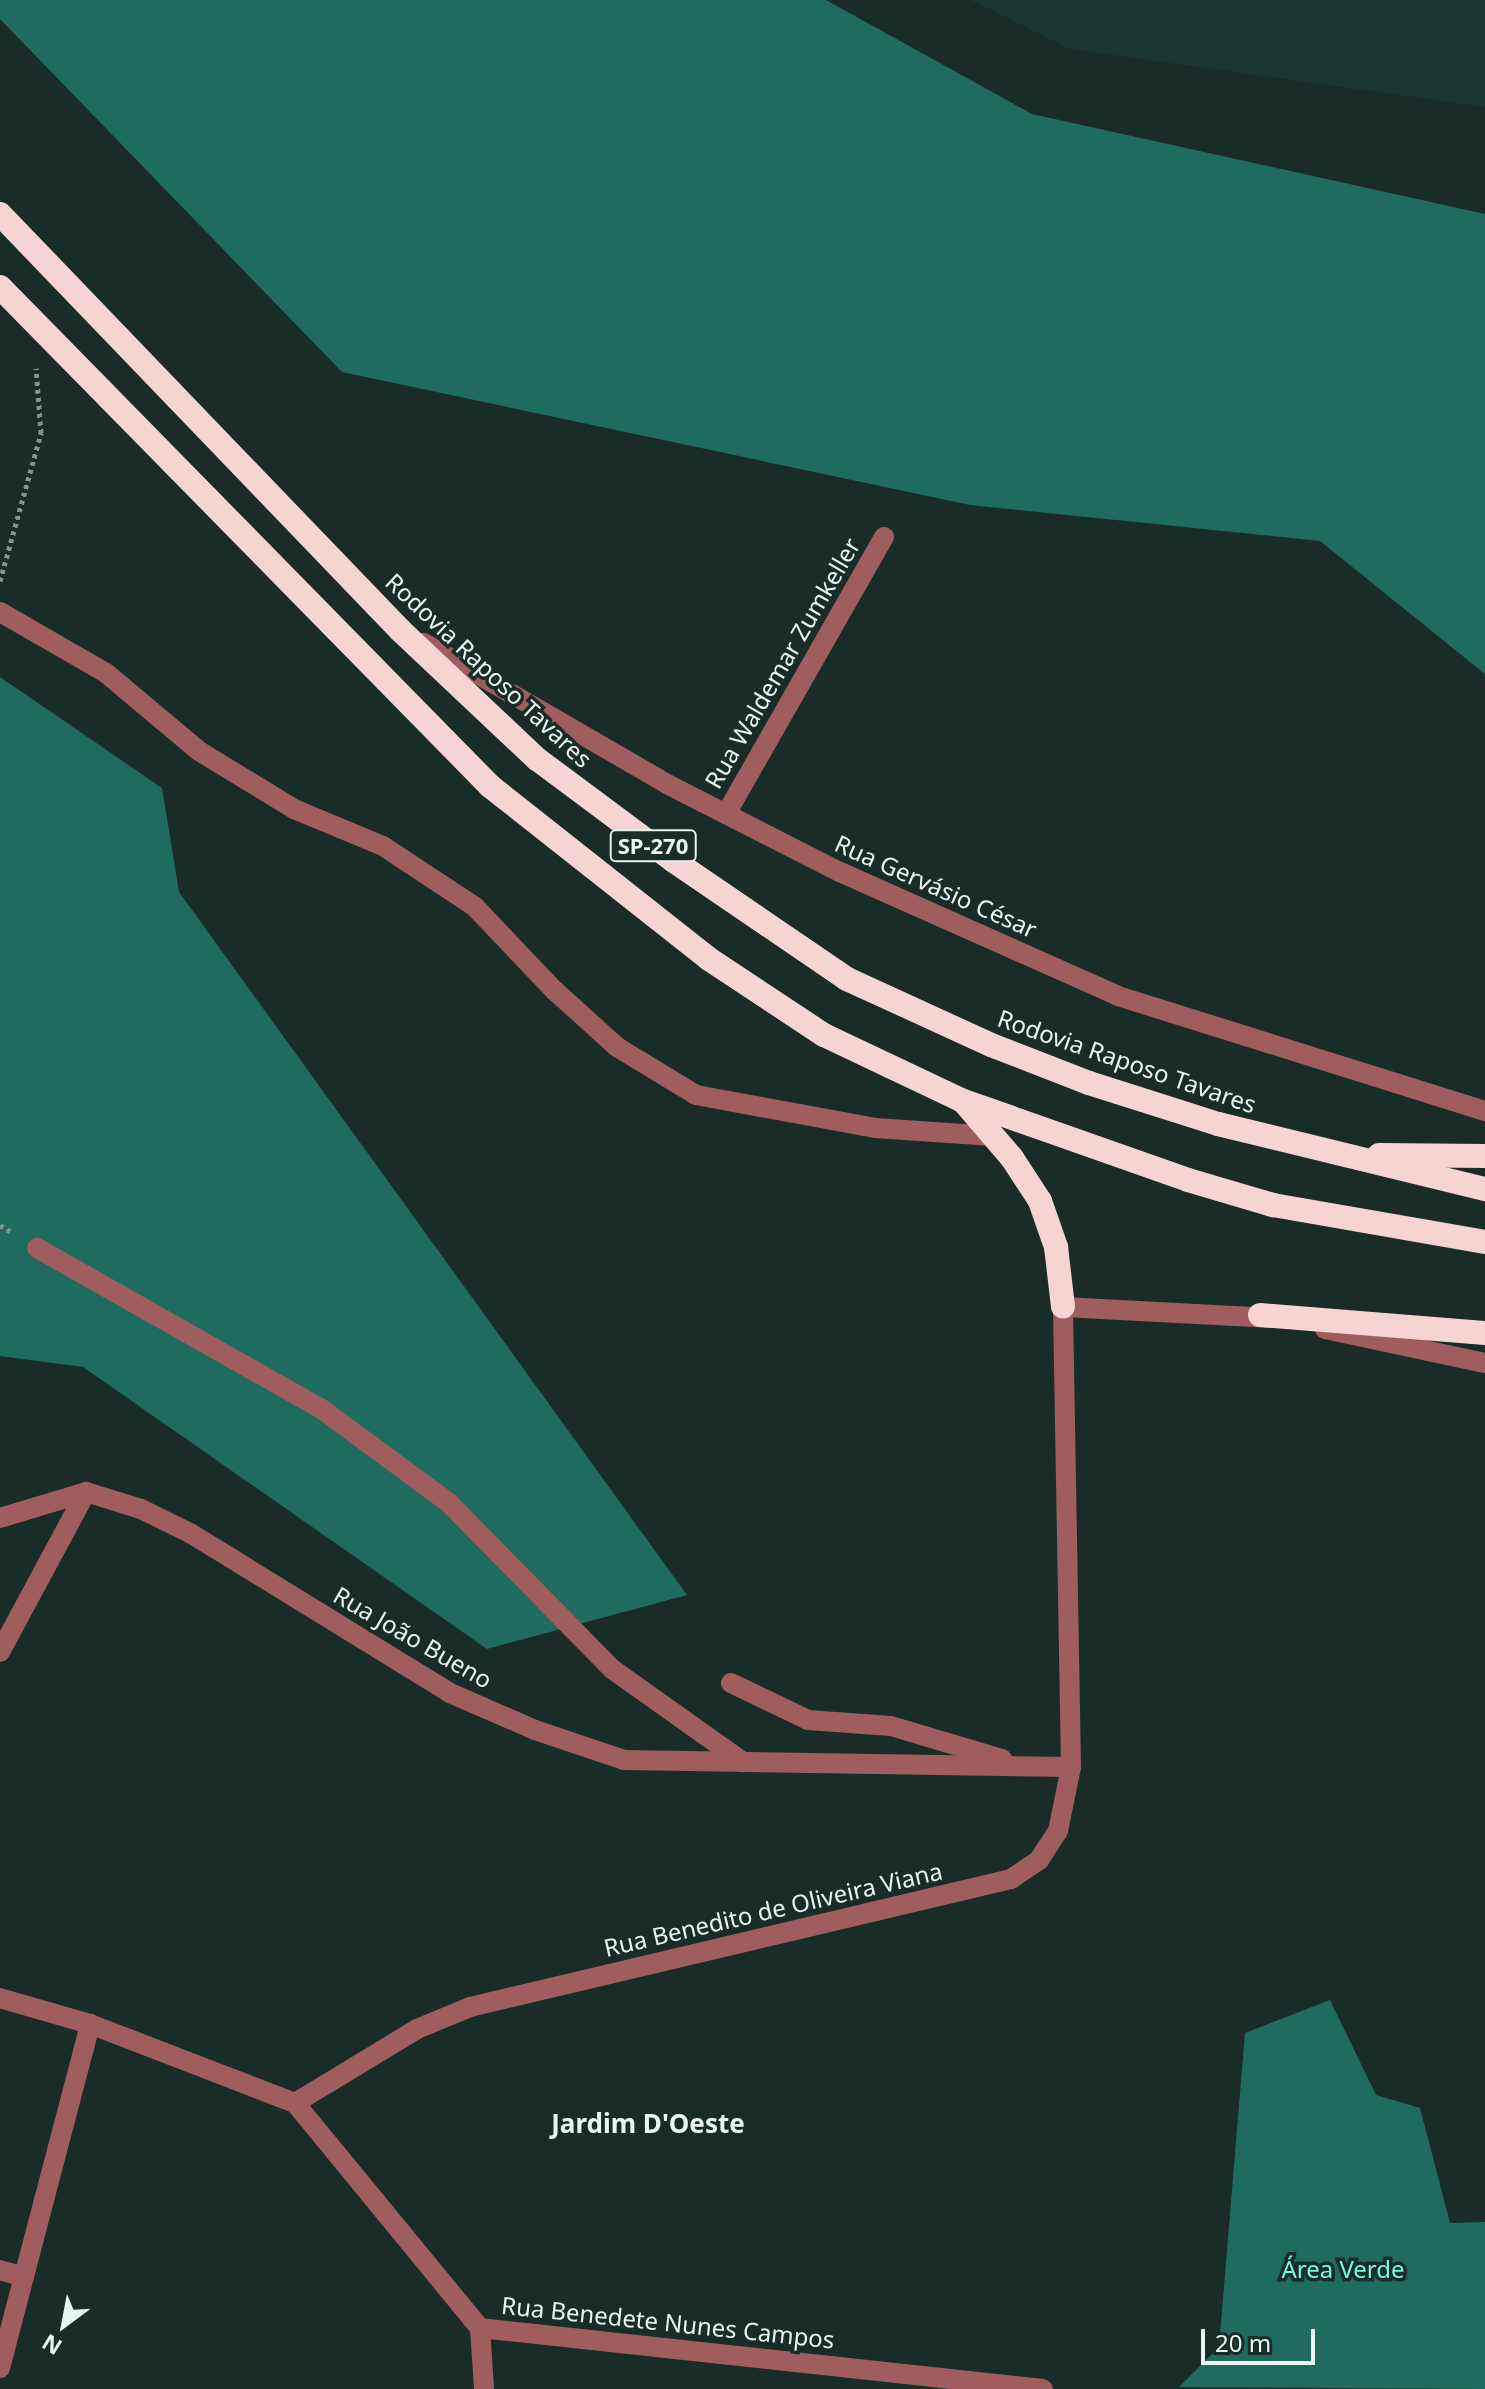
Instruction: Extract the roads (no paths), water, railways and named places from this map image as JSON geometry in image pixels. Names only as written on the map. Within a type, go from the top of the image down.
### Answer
[{"type":"highway","name":"Rodovia Raposo Tavares","points":[[0,214],[400,630],[537,759],[674,861],[847,979],[991,1045],[1089,1083],[1333,1155],[1485,1189]]},
{"type":"highway","name":"SP-270","points":[[0,287],[490,786],[709,959],[824,1035],[961,1100],[1273,1205],[1485,1242]]},
{"type":"highway","points":[[961,1100],[993,1136],[1040,1201],[1056,1247],[1063,1307]]},
{"type":"highway","points":[[1333,1155],[1485,1156]]},
{"type":"highway","points":[[1260,1315],[1485,1333]]},
{"type":"street","name":"Rua Waldemar Zumkeller","points":[[726,814],[884,537]]},
{"type":"street","points":[[0,612],[106,673],[199,751],[294,809],[383,846],[475,907],[554,990],[617,1047],[696,1095],[875,1128],[993,1136]]},
{"type":"street","name":"Rua Gervásio César","points":[[400,630],[726,814],[840,872],[1118,996],[1485,1111]]},
{"type":"street","points":[[37,1248],[323,1410],[449,1503],[612,1669],[743,1762]]},
{"type":"street","points":[[1063,1307],[1260,1315],[1485,1363]]},
{"type":"street","name":"Rua Benedito de Oliveira Viana","points":[[295,2103],[417,2029],[470,2007],[1011,1879],[1039,1860],[1058,1831],[1071,1767],[1063,1307]]},
{"type":"street","points":[[0,1518],[86,1492]]},
{"type":"street","points":[[0,1652],[86,1492]]},
{"type":"street","name":"Rua João Bueno","points":[[86,1492],[141,1509],[190,1533],[450,1693],[535,1730],[624,1760],[1071,1767]]},
{"type":"street","points":[[731,1683],[808,1720],[891,1726],[1027,1766]]},
{"type":"street","points":[[0,1998],[90,2024],[295,2103]]},
{"type":"street","points":[[0,2368],[90,2024]]},
{"type":"street","name":"Rua Benedete Nunes Campos","points":[[295,2103],[480,2328],[1043,2389]]},
{"type":"street","points":[[0,2270],[24,2277]]},
{"type":"street","points":[[480,2328],[484,2389]]},
{"type":"district","name":"Jardim D'Oeste","points":[[648,2124]]},
{"type":"park label","name":"Área Verde","points":[[1343,2269]]}]
